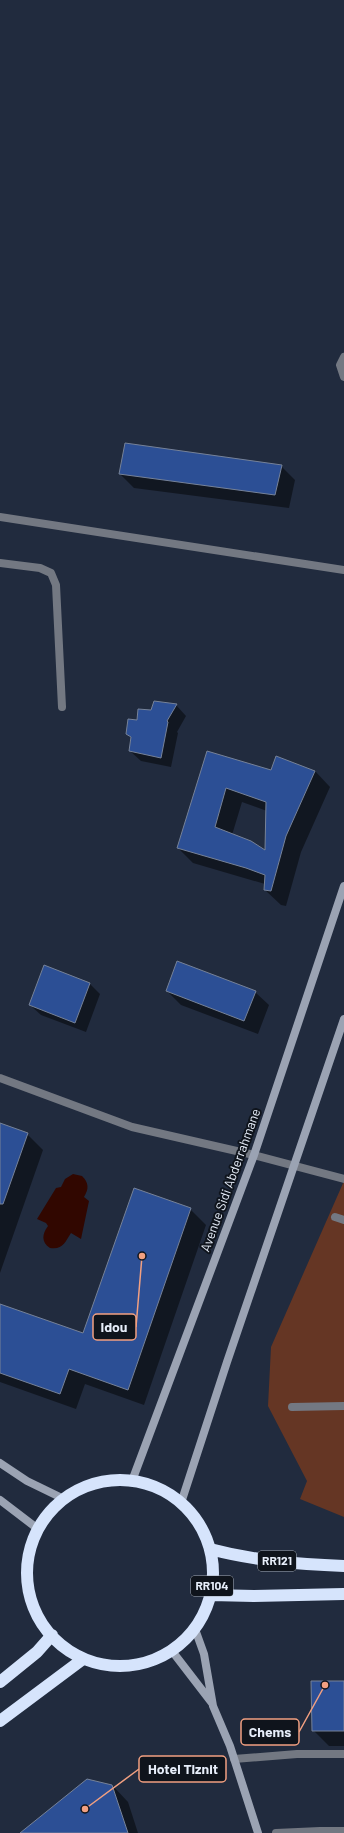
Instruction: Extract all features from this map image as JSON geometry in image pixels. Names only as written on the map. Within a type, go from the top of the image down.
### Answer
[{"type":"highway","name":"RR104","points":[[108,1481],[132,1481],[158,1488],[182,1503],[199,1524],[210,1550],[213,1572],[211,1595],[207,1607],[195,1629],[172,1651],[158,1658],[129,1666],[98,1664],[83,1659],[66,1649],[42,1622],[34,1608],[30,1593],[27,1577],[28,1560],[38,1529],[45,1518],[64,1499],[84,1487],[108,1481]]},
{"type":"highway","name":"RR121","points":[[210,1550],[239,1557],[296,1564],[344,1566]]},
{"type":"highway","points":[[211,1595],[254,1596],[344,1594]]},
{"type":"highway","points":[[0,1682],[37,1652],[52,1635]]},
{"type":"highway","points":[[0,1721],[83,1659]]},
{"type":"street","points":[[344,357],[340,365],[344,377]]},
{"type":"street","points":[[0,517],[344,570]]},
{"type":"street","points":[[0,563],[40,568],[51,573],[56,585],[62,707]]},
{"type":"street","name":"Avenue Sidi Abderrahmane","points":[[132,1481],[254,1155],[344,886]]},
{"type":"street","points":[[182,1503],[227,1362],[344,1019]]},
{"type":"street","points":[[0,1078],[132,1127],[254,1155],[294,1167],[344,1179]]},
{"type":"street","points":[[335,1217],[344,1220]]},
{"type":"street","points":[[292,1407],[344,1406]]},
{"type":"street","points":[[0,1463],[27,1481],[64,1499]]},
{"type":"street","points":[[0,1500],[38,1529]]},
{"type":"street","points":[[195,1629],[204,1654],[213,1706],[234,1759],[258,1833]]},
{"type":"street","points":[[172,1651],[213,1706]]},
{"type":"street","points":[[234,1759],[297,1754],[344,1754]]},
{"type":"street","points":[[276,1833],[344,1831]]},
{"type":"shaded area","points":[[73,1174],[82,1176],[88,1186],[84,1197],[89,1201],[81,1239],[71,1233],[61,1247],[50,1248],[47,1246],[43,1238],[48,1226],[46,1223],[37,1219],[56,1188],[61,1187],[65,1179]]},
{"type":"shaded area","points":[[344,1181],[344,1517],[300,1499],[307,1481],[268,1406],[271,1347]]},
{"type":"building","points":[[125,443],[282,465],[275,495],[119,474]]},
{"type":"building","points":[[154,701],[177,704],[167,721],[161,758],[129,751],[131,737],[126,734],[128,719],[137,720],[138,709],[151,710]]},
{"type":"building","points":[[207,751],[271,770],[276,756],[315,771],[286,836],[271,891],[264,890],[265,875],[177,848]],"holes":[[[226,788],[266,802],[265,850],[251,841],[215,827]]]},
{"type":"building","points":[[177,961],[256,991],[244,1021],[166,991]]},
{"type":"building","points":[[44,965],[90,983],[75,1023],[29,1005]]},
{"type":"building","points":[[0,1123],[28,1133],[3,1204],[0,1204]]},
{"type":"building","points":[[134,1188],[191,1208],[128,1390],[69,1369],[60,1394],[0,1373],[0,1304],[83,1333]]},
{"type":"building","points":[[311,1681],[344,1681],[344,1731],[312,1731]]},
{"type":"building","points":[[87,1779],[112,1785],[128,1833],[20,1833]]},
{"type":"place","name":"Idou","points":[[142,1256]]},
{"type":"place","name":"Chems","points":[[325,1685]]},
{"type":"place","name":"Hotel Tiznit","points":[[85,1809]]}]
